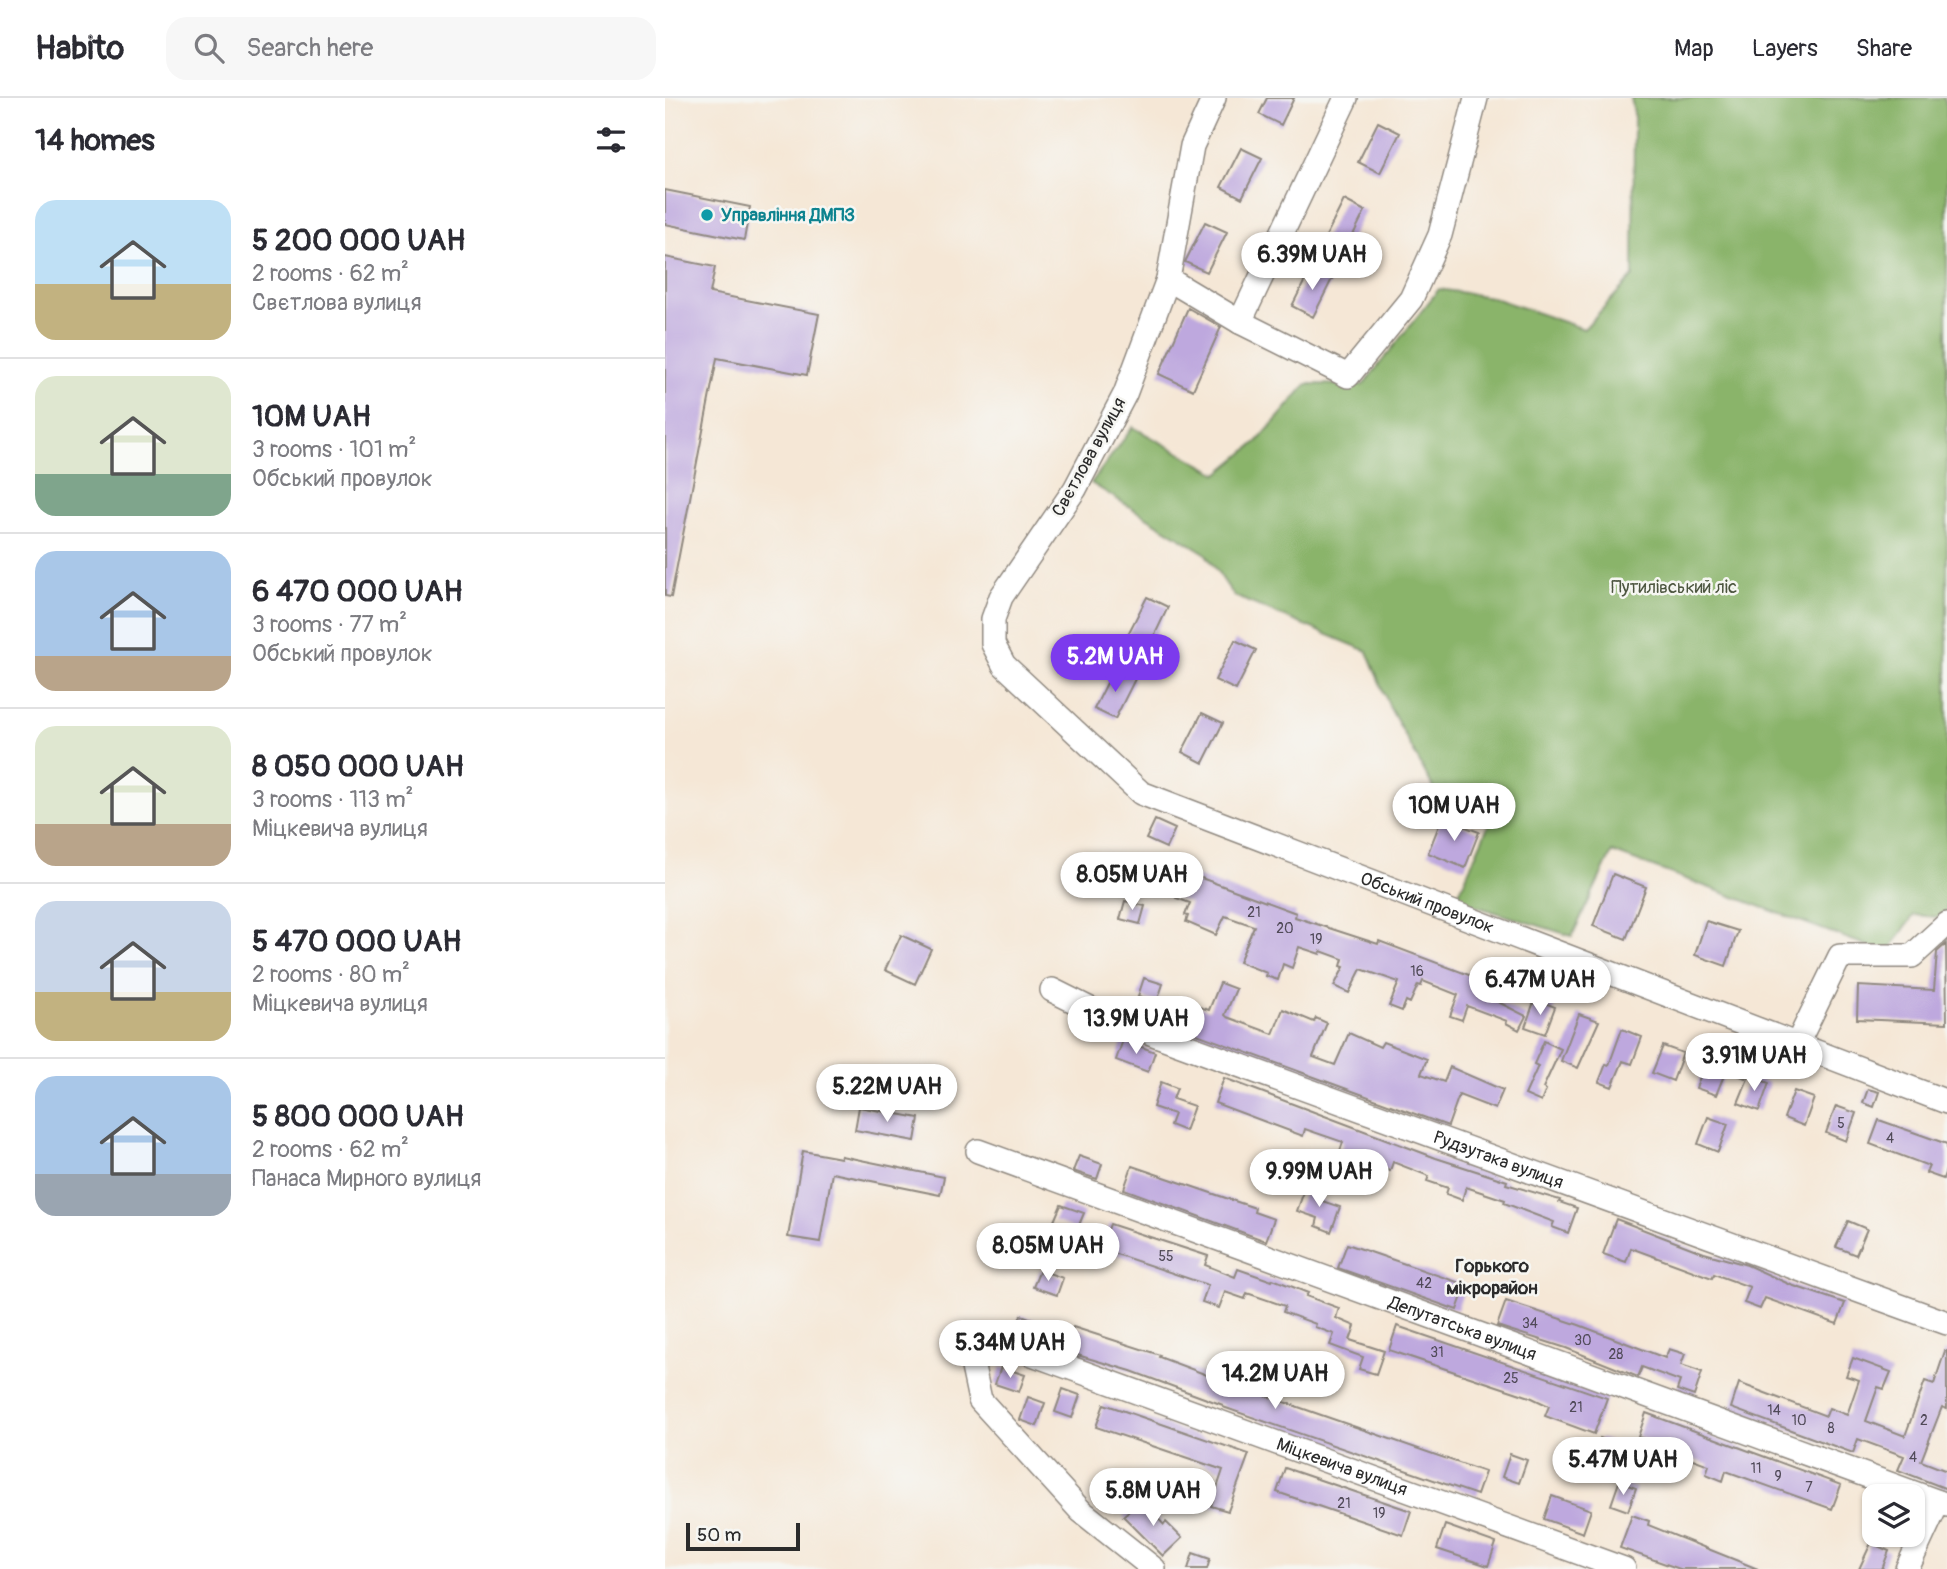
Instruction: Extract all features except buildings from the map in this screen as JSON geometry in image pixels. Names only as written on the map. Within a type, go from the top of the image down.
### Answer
[{"type":"street","name":"Свєтлова вулиця","points":[[1141,793],[1004,665],[993,644],[993,619],[1002,597],[1075,489],[1125,394],[1168,279],[1192,146],[1214,98]]},
{"type":"street","points":[[1240,322],[1346,98]]},
{"type":"street","points":[[1168,279],[1240,322],[1347,376],[1411,299],[1440,235],[1476,98]]},
{"type":"street","name":"Обський провулок","points":[[1141,793],[1947,1102]]},
{"type":"street","points":[[1797,1044],[1840,956],[1912,956],[1947,924]]},
{"type":"street","name":"Рудзутака вулиця","points":[[1052,990],[1104,1016],[1947,1323]]},
{"type":"street","name":"Депутатська вулиця","points":[[978,1151],[1943,1503]]},
{"type":"street","name":"Міцкевича вулиця","points":[[1154,1569],[1081,1511],[980,1400],[973,1367],[980,1335],[1624,1569]]},
{"type":"street","points":[[1907,1569],[1943,1503]]},
{"type":"green space","name":"Путилівський ліс","points":[[1631,98],[1944,98],[1947,106],[1947,918],[1914,915],[1887,953],[1612,852],[1572,936],[1456,900],[1489,824],[1433,787],[1390,708],[1367,651],[1234,596],[1205,553],[1091,483],[1133,427],[1218,474],[1258,441],[1307,384],[1363,385],[1439,289],[1491,297],[1584,329],[1633,276],[1634,113]]},
{"type":"place","name":"Управління ДМПЗ","points":[[707,215]]},
{"type":"district","name":"Горького мікрорайон","points":[[1492,1277]]}]
